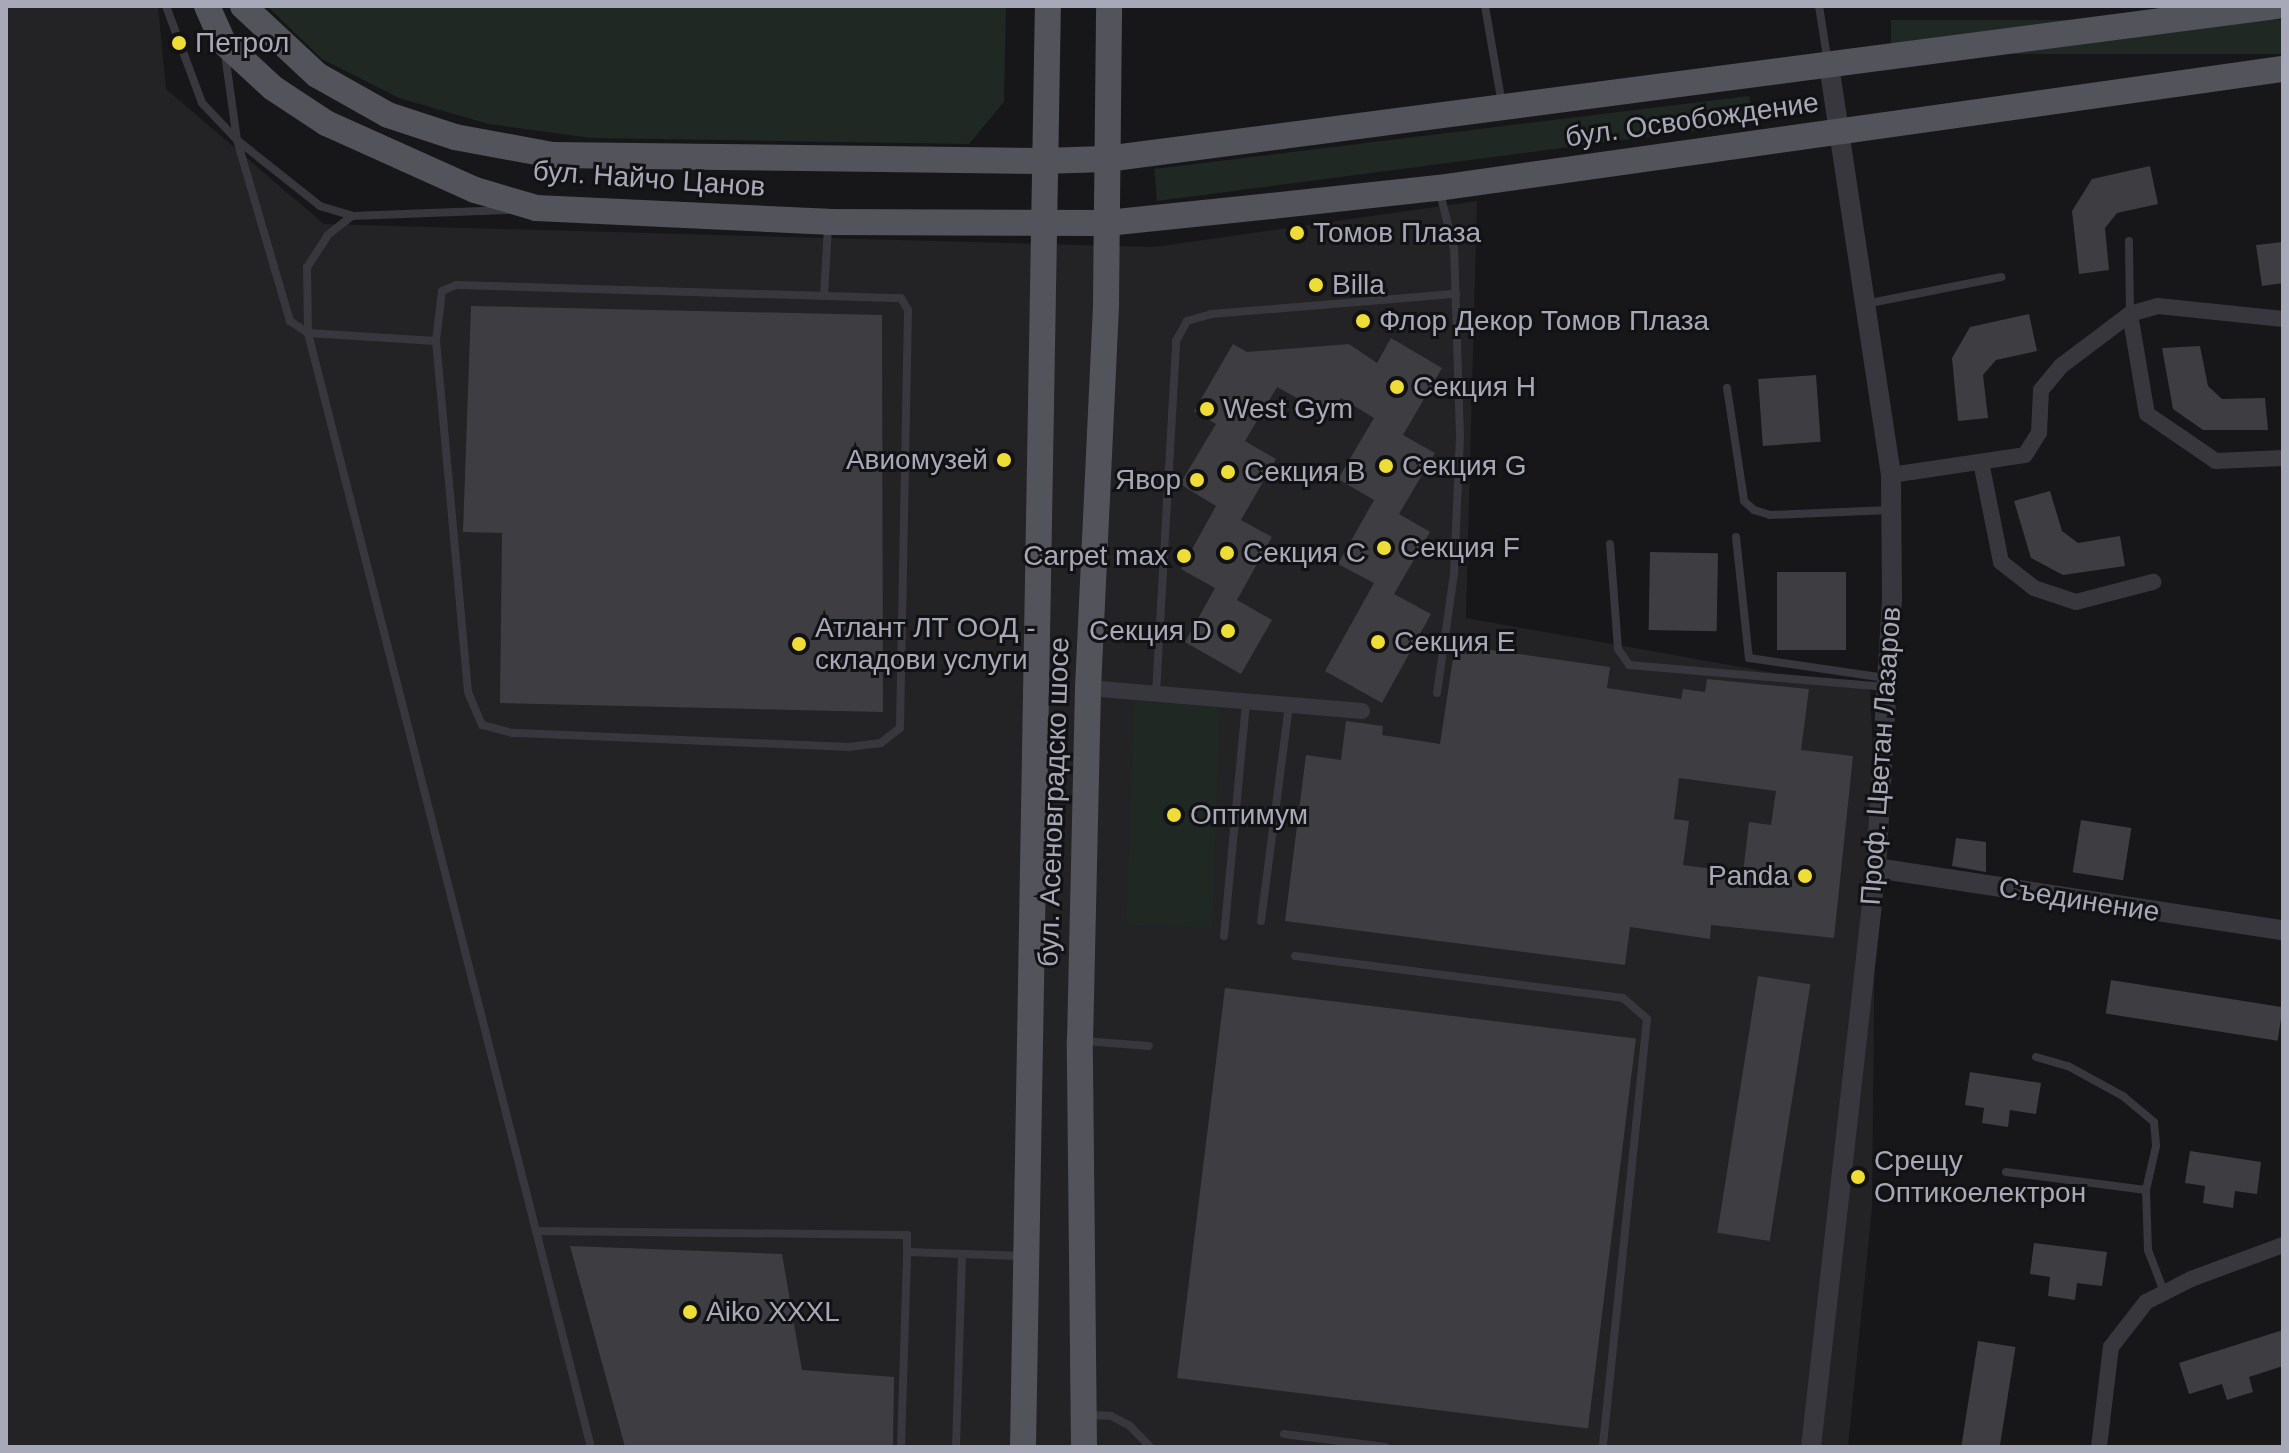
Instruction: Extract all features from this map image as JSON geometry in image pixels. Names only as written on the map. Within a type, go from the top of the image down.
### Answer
[{"type":"main road","name":"бул. Найчо Цанов","points":[[207,6],[223,42],[273,88],[326,123],[475,190],[536,208],[828,222],[1107,223]]},
{"type":"main road","name":"бул. Найчо Цанов","points":[[243,6],[317,75],[388,115],[455,137],[552,155],[1042,161],[1106,159]]},
{"type":"main road","name":"бул. Асеновградско шосе","points":[[1023,1447],[1039,731],[1041,222],[1048,6]]},
{"type":"main road","name":"бул. Асеновградско шосе","points":[[1084,1447],[1080,1041],[1088,688],[1107,223],[1109,6]]},
{"type":"main road","name":"бул. Освобождение","points":[[1106,159],[1829,67],[2276,6]]},
{"type":"main road","name":"бул. Освобождение","points":[[1107,223],[1438,188],[2283,69]]},
{"type":"street","name":"Проф. Цветан Лазаров","points":[[1811,1447],[1876,868],[1887,682],[1891,510],[1891,475],[1829,67]]},
{"type":"street","points":[[1891,475],[2025,455],[2039,433],[2041,390],[2061,366],[2130,314],[2158,306],[2283,319]]},
{"type":"street","points":[[2130,314],[2147,414],[2216,461],[2283,458]]},
{"type":"street","points":[[1981,462],[2001,562],[2034,588],[2076,602],[2153,582]]},
{"type":"street","points":[[1088,688],[1362,711]]},
{"type":"street","name":"Съединение","points":[[1876,868],[2283,930]]},
{"type":"street","points":[[2099,1447],[2111,1347],[2146,1302],[2283,1245]]},
{"type":"lane","points":[[166,6],[202,103],[237,140],[320,206],[352,216],[536,208]]},
{"type":"lane","points":[[1485,6],[1503,109]]},
{"type":"lane","points":[[1819,6],[1829,67]]},
{"type":"lane","points":[[223,42],[237,140],[290,321],[308,333],[436,341]]},
{"type":"lane","points":[[1437,693],[1455,558],[1460,437],[1454,249],[1438,188]]},
{"type":"lane","points":[[352,216],[328,235],[307,267],[308,333],[591,1447]]},
{"type":"lane","points":[[824,296],[828,222]]},
{"type":"lane","points":[[2129,241],[2130,314]]},
{"type":"lane","points":[[1865,304],[2001,277]]},
{"type":"lane","points":[[456,285],[901,298],[908,310],[904,699],[900,728],[881,743],[850,747],[512,733],[482,725],[468,692],[436,341],[442,291],[456,285]]},
{"type":"lane","points":[[1156,693],[1176,341],[1187,321],[1211,314],[1456,294]]},
{"type":"lane","points":[[1727,388],[1744,501],[1754,510],[1770,515],[1891,510]]},
{"type":"lane","points":[[1736,537],[1749,658],[1887,682]]},
{"type":"lane","points":[[1610,544],[1618,649],[1629,665],[1887,682]]},
{"type":"lane","points":[[1224,936],[1246,701]]},
{"type":"lane","points":[[1261,921],[1289,705]]},
{"type":"lane","points":[[1295,956],[1623,998],[1647,1019],[1603,1447]]},
{"type":"lane","points":[[1080,1041],[1149,1046]]},
{"type":"lane","points":[[2036,1057],[2068,1066],[2123,1096],[2154,1122],[2156,1146],[2146,1190],[2148,1250],[2165,1292]]},
{"type":"lane","points":[[2006,1172],[2146,1190]]},
{"type":"lane","points":[[536,1231],[907,1235],[901,1447]]},
{"type":"lane","points":[[907,1252],[1026,1257]]},
{"type":"lane","points":[[956,1447],[962,1254]]},
{"type":"lane","points":[[1085,1415],[1111,1416],[1129,1425],[1150,1447]]},
{"type":"lane","points":[[1284,1434],[1385,1447]]},
{"type":"shaded area","points":[[6,6],[158,6],[166,89],[324,224],[1154,247],[1477,201],[1466,618],[1870,690],[1876,811],[1872,1208],[1848,1447],[6,1447]]},
{"type":"shaded area","points":[[267,6],[1006,6],[1004,102],[969,144],[591,138],[488,124],[399,98],[322,59]]},
{"type":"shaded area","points":[[1891,20],[2283,20],[2283,54],[1891,54]]},
{"type":"shaded area","points":[[1749,96],[1754,123],[1157,201],[1154,169]]},
{"type":"shaded area","name":"Оптимум","points":[[1134,702],[1220,705],[1212,928],[1126,925]]},
{"type":"building","points":[[2150,166],[2158,204],[2117,213],[2105,228],[2109,270],[2079,274],[2072,211],[2092,179]]},
{"type":"building","points":[[2283,242],[2283,283],[2262,286],[2256,245]]},
{"type":"building","points":[[471,306],[882,315],[883,712],[500,703],[502,533],[463,532]]},
{"type":"building","points":[[2029,314],[2037,351],[1996,360],[1983,375],[1988,418],[1958,421],[1952,358],[1970,327]]},
{"type":"building","points":[[1391,338],[1442,368],[1403,435],[1435,453],[1399,514],[1430,532],[1394,594],[1431,614],[1382,703],[1325,671],[1374,583],[1338,564],[1374,500],[1338,479],[1374,418],[1341,398],[1329,416],[1277,387],[1245,441],[1276,459],[1241,520],[1272,537],[1237,600],[1272,620],[1241,674],[1185,642],[1215,588],[1181,569],[1216,506],[1180,484],[1216,424],[1194,411],[1233,344],[1247,352],[1349,344],[1377,363]]},
{"type":"building","points":[[2200,346],[2208,386],[2222,399],[2265,398],[2268,430],[2203,430],[2173,409],[2162,348]]},
{"type":"building","points":[[1816,375],[1821,442],[1763,446],[1758,379]]},
{"type":"building","points":[[2050,491],[2062,531],[2078,543],[2120,536],[2125,566],[2063,575],[2031,558],[2014,501]]},
{"type":"building","points":[[1650,552],[1718,553],[1717,631],[1649,630]]},
{"type":"building","points":[[1777,572],[1846,572],[1846,650],[1777,650]]},
{"type":"building","points":[[1455,645],[1610,667],[1607,688],[1681,699],[1683,689],[1705,692],[1707,679],[1809,689],[1801,750],[1853,756],[1834,938],[1711,925],[1710,939],[1630,927],[1625,965],[1285,921],[1306,755],[1341,760],[1346,721],[1383,726],[1382,735],[1440,744]],"holes":[[[1679,778],[1776,791],[1771,825],[1749,822],[1743,873],[1683,865],[1689,821],[1674,819]]]},
{"type":"building","points":[[2081,820],[2131,828],[2123,880],[2073,872]]},
{"type":"building","points":[[1956,838],[1986,842],[1986,872],[1952,866]]},
{"type":"building","points":[[1758,976],[1810,984],[1770,1241],[1717,1233]]},
{"type":"building","points":[[2111,980],[2283,1007],[2278,1041],[2106,1014]]},
{"type":"building","points":[[1225,988],[1636,1038],[1588,1429],[1177,1378]]},
{"type":"building","points":[[1970,1072],[2041,1083],[2036,1114],[2010,1110],[2008,1127],[1982,1123],[1984,1108],[1965,1105]]},
{"type":"building","points":[[2190,1151],[2261,1162],[2257,1194],[2235,1191],[2233,1208],[2203,1203],[2205,1186],[2185,1183]]},
{"type":"building","points":[[2034,1243],[2107,1252],[2102,1286],[2077,1283],[2075,1300],[2048,1296],[2050,1277],[2030,1274]]},
{"type":"building","name":"Aiko XXXL","points":[[570,1246],[782,1254],[802,1370],[894,1377],[893,1447],[625,1447]]},
{"type":"building","points":[[2283,1330],[2283,1366],[2249,1377],[2253,1392],[2227,1400],[2222,1384],[2189,1394],[2179,1363]]},
{"type":"building","points":[[1978,1341],[2016,1347],[2000,1447],[1961,1447]]},
{"type":"place","name":"Петрол","points":[[179,43]]},
{"type":"place","name":"Томов Плаза","points":[[1297,233]]},
{"type":"place","name":"Billa","points":[[1316,285]]},
{"type":"place","name":"Флор Декор Томов Плаза","points":[[1363,321]]},
{"type":"place","name":"Секция H","points":[[1397,387]]},
{"type":"place","name":"West Gym","points":[[1207,409]]},
{"type":"place","name":"Авиомузей","points":[[1004,460]]},
{"type":"place","name":"Секция G","points":[[1386,466]]},
{"type":"place","name":"Секция B","points":[[1228,472]]},
{"type":"place","name":"Явор","points":[[1197,480]]},
{"type":"place","name":"Секция F","points":[[1384,548]]},
{"type":"place","name":"Секция C","points":[[1227,553]]},
{"type":"place","name":"Carpet max","points":[[1184,556]]},
{"type":"place","name":"Секция D","points":[[1228,631]]},
{"type":"place","name":"Секция E","points":[[1378,642]]},
{"type":"place","name":"Атлант ЛТ ООД - складови услуги","points":[[799,644]]},
{"type":"place","name":"Оптимум","points":[[1174,815]]},
{"type":"place","name":"Panda","points":[[1805,876]]},
{"type":"place","name":"Срещу Оптикоелектрон","points":[[1858,1177]]},
{"type":"place","name":"Aiko XXXL","points":[[690,1312]]}]
